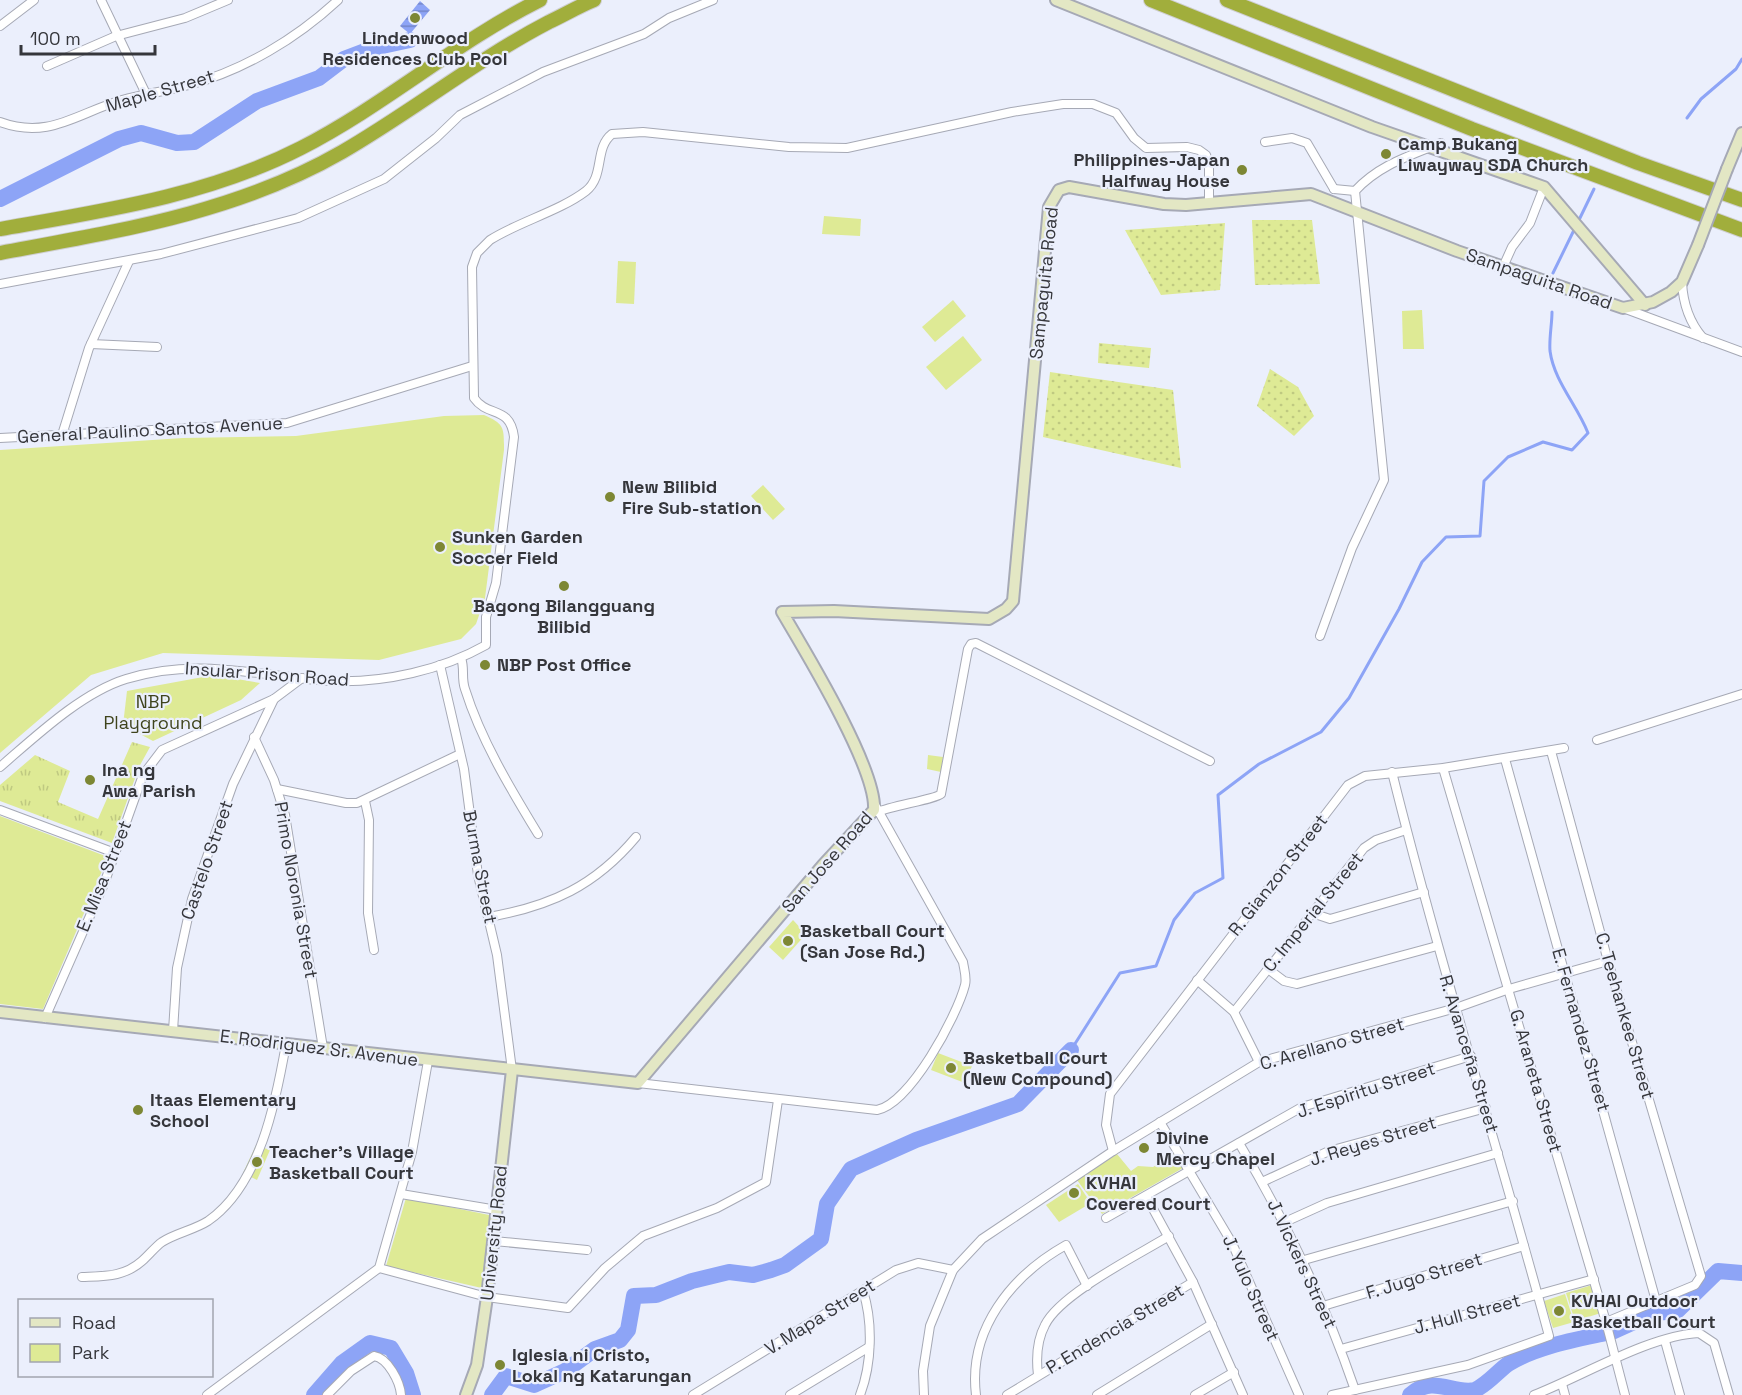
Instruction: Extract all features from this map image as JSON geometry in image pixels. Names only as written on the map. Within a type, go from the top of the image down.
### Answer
[{"type":"highway","points":[[0,229],[151,201],[259,167],[340,126],[501,19],[540,0]]},
{"type":"highway","points":[[0,253],[152,225],[258,192],[341,152],[481,60],[594,0]]},
{"type":"highway","points":[[1151,0],[1472,129],[1742,230]]},
{"type":"highway","points":[[1227,0],[1627,159],[1742,200]]},
{"type":"street","points":[[0,26],[34,0]]},
{"type":"street","points":[[101,0],[116,36],[146,94]]},
{"type":"street","points":[[47,66],[116,36],[185,18],[228,0]]},
{"type":"street","name":"Maple Street","points":[[0,122],[25,128],[52,127],[97,109],[146,94],[188,86],[261,57],[324,13],[338,0]]},
{"type":"street","points":[[0,284],[129,261],[298,218],[384,179],[436,138],[460,115],[543,72],[644,34],[669,18],[713,0]]},
{"type":"street","points":[[1056,0],[1429,148],[1544,187],[1645,305]]},
{"type":"street","points":[[472,366],[471,278],[477,253],[501,233],[586,191],[598,175],[603,145],[607,137],[621,131],[789,147],[847,148],[1023,110],[1063,104],[1093,104],[1116,113],[1134,138],[1146,148],[1187,147],[1199,150],[1206,155],[1209,163],[1209,203]]},
{"type":"street","points":[[1704,339],[1689,315],[1682,295],[1682,282],[1742,133]]},
{"type":"street","points":[[1265,142],[1292,138],[1307,143],[1334,189]]},
{"type":"street","points":[[1320,636],[1352,549],[1384,480],[1355,191],[1367,178],[1389,163],[1441,143]]},
{"type":"street","name":"Sampaguita Road","points":[[782,612],[834,611],[989,619],[1010,606],[1015,593],[1051,201],[1059,190],[1069,187],[1164,204],[1209,203],[1311,194],[1503,267],[1742,352]]},
{"type":"street","points":[[1503,267],[1512,247],[1530,223],[1544,187]]},
{"type":"street","points":[[1334,189],[1355,191]]},
{"type":"street","points":[[1326,199],[1334,189]]},
{"type":"street","points":[[62,435],[73,392],[91,344],[129,261]]},
{"type":"street","points":[[1623,308],[1645,305],[1660,298],[1682,282]]},
{"type":"street","points":[[91,344],[157,347]]},
{"type":"street","name":"General Paulino Santos Avenue","points":[[0,438],[287,423],[472,366]]},
{"type":"street","name":"Insular Prison Road","points":[[0,767],[64,712],[124,680],[173,668],[224,667],[332,681],[376,679],[440,665],[461,658],[486,645],[486,618],[498,567],[514,437],[510,420],[502,413],[483,407],[474,398],[472,366]]},
{"type":"street","name":"San Jose Road","points":[[638,1083],[823,864],[866,822],[876,808],[856,752],[833,702],[782,612]]},
{"type":"street","points":[[638,1083],[877,1110],[886,1107],[919,1077],[958,1005],[966,982],[963,962],[876,808],[940,796],[971,644],[976,643],[1210,761]]},
{"type":"street","points":[[461,658],[464,668],[461,675],[464,687],[478,722],[507,783],[538,834]]},
{"type":"street","name":"Burma Street","points":[[440,665],[460,754],[478,875],[497,955],[512,1070]]},
{"type":"street","name":"E. Misa Street","points":[[45,1018],[115,853],[143,775],[162,750],[274,699],[302,678]]},
{"type":"street","points":[[1598,740],[1742,694]]},
{"type":"street","name":"Castelo Street","points":[[173,1031],[177,968],[183,934],[233,784],[274,699]]},
{"type":"street","name":"Primo Noronia Street","points":[[254,737],[277,789],[295,867],[323,1048]]},
{"type":"street","name":"R. Gianzon Street","points":[[1113,1151],[1106,1125],[1110,1094],[1348,785],[1365,776],[1443,768],[1564,748]]},
{"type":"street","name":"C. Teehankee Street","points":[[1551,751],[1608,961],[1700,1281],[1656,1301]]},
{"type":"street","points":[[277,789],[346,803],[364,801],[460,754]]},
{"type":"street","name":"E. Fernandez Street","points":[[1505,759],[1656,1301]]},
{"type":"street","name":"G. Araneta Street","points":[[1443,768],[1594,1279],[1625,1395]]},
{"type":"street","name":"R. Avanceña Street","points":[[1355,1390],[1468,1365],[1549,1335],[1513,1201],[1437,946],[1392,772]]},
{"type":"street","points":[[364,801],[369,820],[368,913],[374,950]]},
{"type":"street","points":[[0,810],[115,853]]},
{"type":"street","name":"C. Imperial Street","points":[[1234,1012],[1364,848],[1376,840],[1406,830]]},
{"type":"street","points":[[489,917],[529,910],[558,897],[614,863],[636,837]]},
{"type":"street","points":[[1312,913],[1330,919],[1424,892]]},
{"type":"street","points":[[1268,969],[1284,981],[1297,984],[1437,946]]},
{"type":"street","name":"C. Arellano Street","points":[[924,1395],[922,1371],[930,1326],[953,1270],[982,1239],[1113,1151],[1259,1062],[1456,1008],[1509,988],[1608,961]]},
{"type":"street","points":[[1197,980],[1234,1012],[1259,1062]]},
{"type":"street","name":"E. Rodriguez Sr. Avenue","points":[[0,1012],[638,1083]]},
{"type":"street","points":[[82,1277],[127,1272],[161,1243],[207,1221],[225,1204],[237,1189],[258,1152],[277,1099],[286,1044]]},
{"type":"street","name":"J. Espiritu Street","points":[[1106,1218],[1302,1107],[1471,1056]]},
{"type":"street","points":[[207,1395],[379,1268],[412,1152],[428,1061]]},
{"type":"street","name":"University Road","points":[[466,1395],[477,1365],[488,1297],[512,1070]]},
{"type":"street","points":[[379,1268],[488,1297],[568,1308],[605,1268],[643,1236],[717,1208],[763,1185],[770,1165],[778,1100]]},
{"type":"street","name":"J. Reyes Street","points":[[1262,1182],[1329,1150],[1486,1108]]},
{"type":"street","name":"J. Yulo Street","points":[[1160,1122],[1232,1243],[1299,1395]]},
{"type":"street","name":"J. Vickers Street","points":[[1239,1143],[1285,1222],[1304,1260],[1341,1349],[1355,1390]]},
{"type":"street","points":[[1285,1222],[1327,1203],[1498,1153]]},
{"type":"street","points":[[401,1194],[497,1210]]},
{"type":"street","points":[[1146,1196],[1170,1236],[1193,1282],[1243,1395]]},
{"type":"street","points":[[1304,1260],[1513,1201]]},
{"type":"street","points":[[1038,1375],[1036,1360],[1044,1325],[1056,1310],[1087,1286],[1170,1236]]},
{"type":"street","points":[[494,1240],[587,1250]]},
{"type":"street","points":[[976,1395],[976,1357],[982,1334],[1010,1289],[1050,1253],[1065,1245],[1087,1286]]},
{"type":"street","name":"F. Jugo Street","points":[[1323,1306],[1524,1246]]},
{"type":"street","name":"V. Mapa Street","points":[[693,1395],[907,1265],[933,1264],[953,1270]]},
{"type":"street","name":"J. Hull Street","points":[[1341,1349],[1594,1279]]},
{"type":"street","name":"P. Endencia Street","points":[[1007,1395],[1193,1282]]},
{"type":"street","points":[[860,1395],[869,1347],[869,1310],[863,1292]]},
{"type":"street","points":[[1606,1322],[1656,1301]]},
{"type":"street","points":[[1097,1395],[1212,1324]]},
{"type":"street","points":[[1534,1395],[1616,1358],[1693,1333],[1706,1335],[1714,1343],[1729,1395]]},
{"type":"street","points":[[1665,1341],[1680,1395]]},
{"type":"street","points":[[790,1395],[869,1347]]},
{"type":"street","points":[[327,1395],[351,1371],[374,1356],[384,1360],[399,1384],[401,1395]]},
{"type":"street","points":[[1195,1395],[1234,1372]]},
{"type":"street","points":[[1562,1384],[1565,1395]]},
{"type":"street","points":[[1332,1395],[1355,1390]]},
{"type":"green space","points":[[824,216],[861,219],[860,236],[822,234]]},
{"type":"green space","points":[[1252,220],[1312,220],[1320,284],[1255,285]]},
{"type":"green space","points":[[1225,223],[1220,290],[1161,295],[1125,230]]},
{"type":"green space","points":[[618,261],[636,262],[634,304],[616,303]]},
{"type":"green space","points":[[953,300],[966,316],[935,342],[922,327]]},
{"type":"green space","points":[[1422,310],[1424,349],[1403,349],[1402,311]]},
{"type":"green space","points":[[963,336],[982,360],[946,390],[926,367]]},
{"type":"green space","points":[[1099,343],[1151,348],[1149,368],[1098,363]]},
{"type":"green space","points":[[1270,369],[1298,387],[1314,416],[1294,436],[1257,406]]},
{"type":"green space","points":[[1050,372],[1173,390],[1181,468],[1043,437]]},
{"type":"green space","points":[[484,415],[500,424],[504,437],[504,450],[485,598],[476,624],[461,639],[379,660],[163,653],[91,675],[0,753],[0,450],[183,438],[296,436],[444,416]]},
{"type":"green space","points":[[763,485],[785,509],[773,520],[751,496]]},
{"type":"green space","name":"NBP Playground","points":[[214,675],[260,683],[241,700],[153,741],[123,725],[127,691]]},
{"type":"green space","points":[[132,742],[150,747],[139,767],[112,843],[0,801],[0,785],[35,755],[70,771],[58,802],[98,819]]},
{"type":"green space","points":[[928,755],[943,757],[941,772],[927,769]]},
{"type":"green space","points":[[0,816],[108,857],[43,1009],[0,1004]]},
{"type":"green space","name":"Basketball Court (San Jose Rd.)","points":[[793,920],[806,934],[783,960],[769,947]]},
{"type":"green space","name":"Basketball Court (New Compound)","points":[[938,1053],[972,1066],[965,1083],[931,1070]]},
{"type":"green space","name":"Teacher's Village Basketball Court","points":[[256,1145],[270,1150],[257,1180],[243,1173]]},
{"type":"green space","points":[[1117,1154],[1131,1171],[1138,1166],[1153,1167],[1174,1154],[1183,1168],[1102,1214],[1077,1180]]},
{"type":"green space","name":"KVHAI Covered Court","points":[[1078,1184],[1091,1203],[1059,1222],[1046,1205]]},
{"type":"green space","points":[[406,1198],[494,1216],[486,1289],[386,1266]]},
{"type":"green space","points":[[1592,1285],[1601,1313],[1575,1321],[1566,1293]]},
{"type":"green space","name":"KVHAI Outdoor Basketball Court","points":[[1565,1294],[1574,1322],[1553,1328],[1544,1301]]},
{"type":"water","name":"Lindenwood Residences Club Pool","points":[[420,1],[430,10],[410,34],[400,26]]},
{"type":"waterway","points":[[0,199],[119,139],[141,133],[177,143],[194,142],[257,101],[319,78],[344,59],[373,48],[410,40]]},
{"type":"waterway","points":[[1687,118],[1701,99],[1736,69],[1742,59]]},
{"type":"waterway","points":[[1578,222],[1594,189]]},
{"type":"waterway","points":[[1553,273],[1575,228]]},
{"type":"waterway","points":[[1071,1050],[1120,973],[1156,966],[1174,920],[1195,893],[1223,878],[1218,795],[1259,764],[1321,732],[1349,698],[1399,609],[1422,562],[1446,537],[1480,536],[1484,481],[1508,457],[1543,442],[1572,450],[1588,433],[1552,362],[1550,351],[1552,312]]},
{"type":"waterway","points":[[492,1395],[506,1376],[534,1385],[565,1371],[595,1349],[620,1340],[628,1330],[634,1296],[656,1295],[692,1281],[729,1272],[753,1275],[785,1265],[821,1239],[827,1204],[851,1169],[916,1140],[1018,1104],[1071,1050]]},
{"type":"waterway","points":[[1612,1332],[1654,1313],[1677,1311],[1718,1271],[1742,1273]]},
{"type":"waterway","points":[[1410,1395],[1427,1386],[1475,1390],[1508,1364],[1530,1353],[1606,1333]]},
{"type":"waterway","points":[[314,1395],[342,1363],[370,1343],[391,1348],[406,1373],[413,1395]]},
{"type":"place","name":"Lindenwood Residences Club Pool","points":[[415,18]]},
{"type":"place","name":"Camp Bukang Liwayway SDA Church","points":[[1386,154]]},
{"type":"place","name":"Philippines-Japan Halfway House","points":[[1242,170]]},
{"type":"place","name":"New Bilibid Fire Sub-station","points":[[610,497]]},
{"type":"place","name":"Sunken Garden Soccer Field","points":[[440,547]]},
{"type":"place","name":"Bagong Bilangguang Bilibid","points":[[564,586]]},
{"type":"place","name":"NBP Post Office","points":[[485,665]]},
{"type":"place","name":"Ina ng Awa Parish","points":[[90,780]]},
{"type":"place","name":"Basketball Court (San Jose Rd.)","points":[[788,941]]},
{"type":"place","name":"Basketball Court (New Compound)","points":[[951,1068]]},
{"type":"place","name":"Itaas Elementary School","points":[[138,1110]]},
{"type":"place","name":"Divine Mercy Chapel","points":[[1144,1148]]},
{"type":"place","name":"Teacher's Village Basketball Court","points":[[257,1162]]},
{"type":"place","name":"KVHAI Covered Court","points":[[1074,1193]]},
{"type":"place","name":"KVHAI Outdoor Basketball Court","points":[[1559,1311]]},
{"type":"place","name":"Iglesia ni Cristo, Lokal ng Katarungan","points":[[500,1365]]}]
